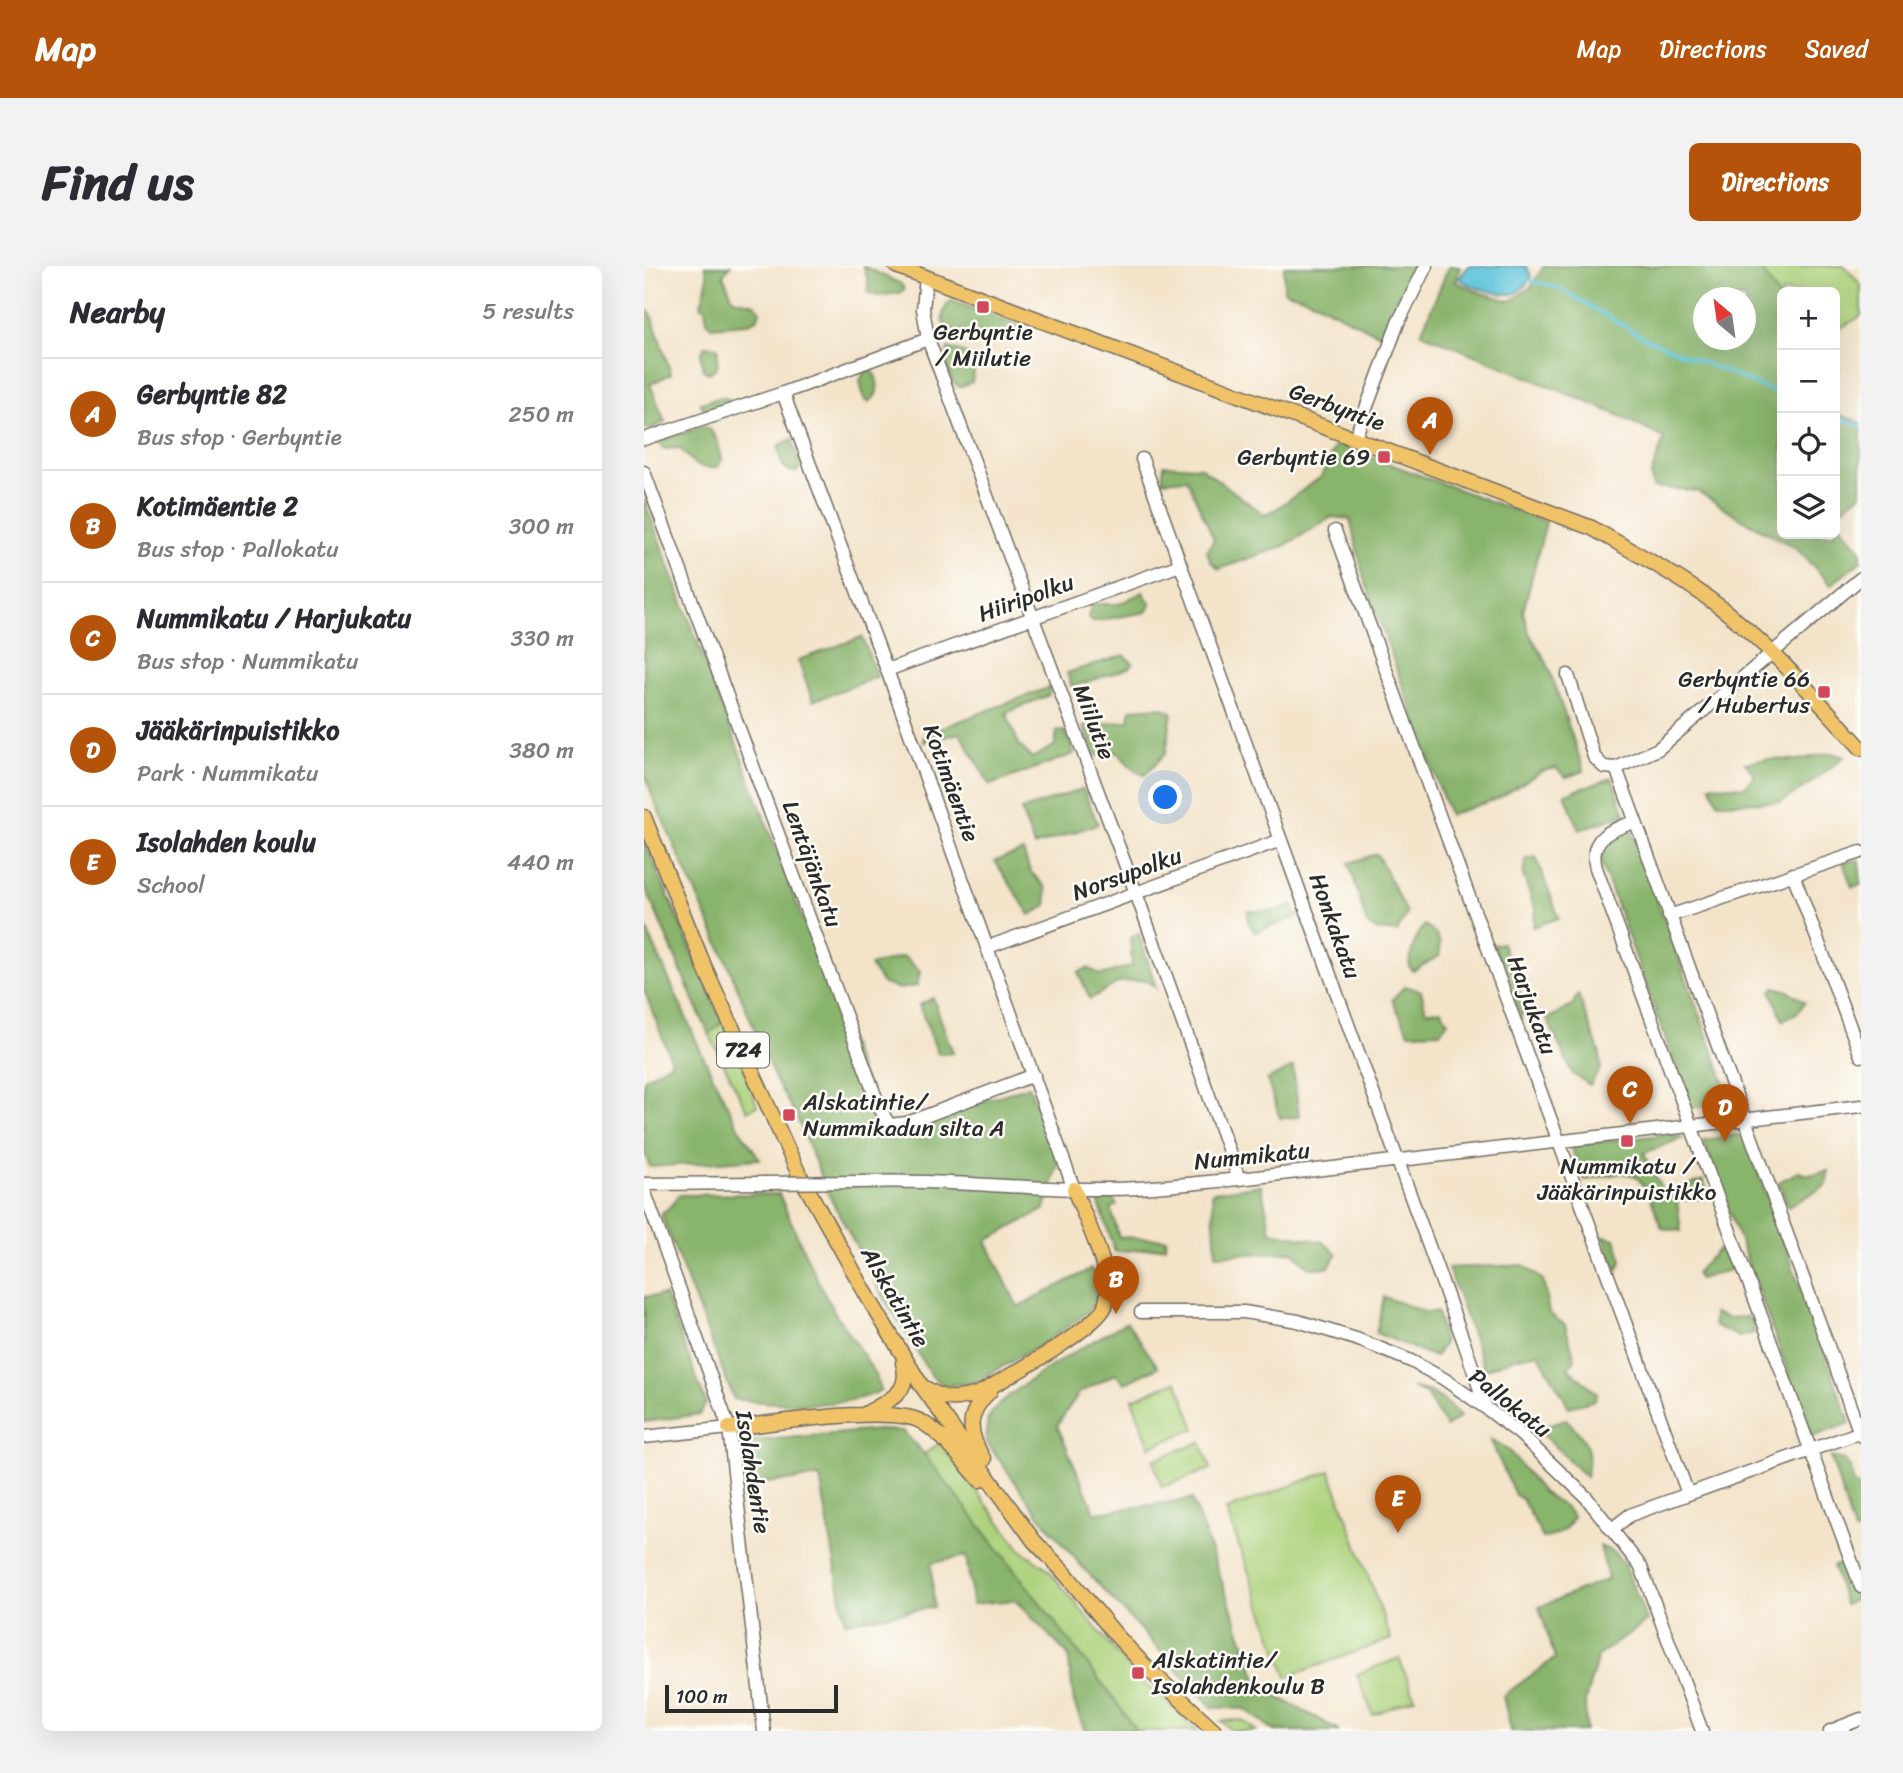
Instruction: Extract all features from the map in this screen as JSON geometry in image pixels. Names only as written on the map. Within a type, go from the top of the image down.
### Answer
[{"type":"main road","name":"Gerbyntie","points":[[896,266],[1592,528],[1673,574],[1720,607],[1773,653],[1861,748]]},
{"type":"main road","name":"Alskatintie","points":[[644,817],[705,968],[798,1171],[900,1352],[1034,1541],[1130,1650],[1214,1731]]},
{"type":"main road","points":[[921,1385],[944,1399],[961,1399],[978,1394],[1075,1335],[1105,1307],[1108,1291],[1104,1269],[1074,1189]]},
{"type":"main road","points":[[865,1414],[897,1396],[904,1384],[907,1375],[900,1352]]},
{"type":"main road","points":[[1001,1381],[975,1409],[970,1424],[972,1435],[988,1466],[1064,1572]]},
{"type":"main road","points":[[729,1428],[865,1414],[909,1416],[943,1438],[1034,1541]]},
{"type":"street","points":[[1355,438],[1398,323],[1426,266]]},
{"type":"street","name":"Miilutie","points":[[926,277],[923,309],[928,339],[1136,893],[1239,1179]]},
{"type":"street","points":[[644,439],[783,393],[928,339]]},
{"type":"street","name":"Kotimäentie","points":[[783,393],[887,670],[1074,1189]]},
{"type":"street","name":"Honkakatu","points":[[1142,459],[1486,1408]]},
{"type":"street","name":"Lentäjänkatu","points":[[644,472],[879,1106],[889,1125],[907,1123],[1034,1074]]},
{"type":"street","name":"Harjukatu","points":[[1335,531],[1688,1494]]},
{"type":"street","name":"Hiiripolku","points":[[887,670],[1180,565]]},
{"type":"street","points":[[1568,675],[1594,757],[1604,767],[1616,768],[1658,749],[1861,578]]},
{"type":"street","points":[[1612,1529],[1630,1516],[1861,1434],[1616,768]]},
{"type":"street","points":[[1634,822],[1604,835],[1595,846],[1593,856],[1861,1587]]},
{"type":"street","name":"Norsupolku","points":[[988,947],[1281,840]]},
{"type":"street","points":[[1669,916],[1861,852]]},
{"type":"street","points":[[1793,874],[1861,1056]]},
{"type":"street","name":"Nummikatu","points":[[644,1184],[918,1180],[1074,1189],[1138,1188],[1239,1179],[1861,1106]]},
{"type":"street","name":"Isolahdentie","points":[[644,1190],[664,1253],[729,1428],[764,1731]]},
{"type":"street","name":"Pallokatu","points":[[1142,1312],[1244,1311],[1298,1321],[1359,1339],[1411,1361],[1444,1379],[1486,1408],[1520,1434],[1586,1497],[1641,1567],[1702,1731]]},
{"type":"street","points":[[644,1437],[729,1428]]},
{"type":"street","points":[[1830,1731],[1861,1719]]},
{"type":"green space","points":[[705,266],[730,266],[723,275],[733,299],[755,304],[760,311],[758,318],[747,324],[711,327],[705,308],[701,306],[707,281]]},
{"type":"green space","points":[[863,266],[901,284],[904,289],[900,293],[877,296],[868,292],[868,280]]},
{"type":"green space","points":[[1284,266],[1414,266],[1384,337],[1309,299],[1284,291]]},
{"type":"green space","points":[[1449,266],[1460,266],[1456,282],[1481,293],[1511,301],[1531,287],[1544,266],[1759,266],[1777,294],[1777,538],[1697,491],[1653,487],[1651,475],[1664,438],[1616,414],[1421,333]]},
{"type":"green space","points":[[1759,266],[1845,266],[1861,285],[1861,316],[1840,328],[1840,287],[1777,287],[1777,294]]},
{"type":"green space","points":[[952,301],[1017,324],[1021,328],[1015,339],[946,329],[943,316],[948,303]]},
{"type":"green space","points":[[644,309],[651,313],[671,374],[650,384],[665,422],[650,429],[644,428]]},
{"type":"green space","points":[[705,346],[718,347],[717,367],[709,373],[703,370],[701,355]]},
{"type":"green space","points":[[948,348],[969,355],[975,365],[972,382],[959,387],[955,384],[949,375]]},
{"type":"green space","points":[[872,370],[876,378],[877,392],[868,402],[864,399],[860,381],[865,371]]},
{"type":"green space","points":[[722,397],[731,400],[719,409],[705,410],[700,403]]},
{"type":"green space","points":[[1840,415],[1861,423],[1861,494],[1840,511]]},
{"type":"green space","points":[[703,426],[714,435],[718,445],[722,459],[718,467],[704,468],[679,448],[663,449],[658,442]]},
{"type":"green space","points":[[792,439],[800,466],[797,472],[784,467],[778,446]]},
{"type":"green space","points":[[1336,444],[1546,522],[1523,612],[1529,633],[1547,663],[1584,771],[1566,777],[1556,768],[1542,771],[1499,798],[1449,815],[1364,578],[1350,519],[1332,517],[1284,546],[1219,569],[1211,562],[1207,551],[1214,539],[1187,479],[1162,481],[1164,465],[1200,467],[1265,515],[1321,477]]},
{"type":"green space","points":[[644,500],[884,1134],[1029,1086],[1058,1163],[1045,1209],[986,1241],[1018,1307],[1091,1269],[1100,1281],[1096,1303],[1080,1318],[1041,1345],[975,1382],[945,1386],[932,1376],[881,1293],[829,1195],[797,1118],[775,1079],[726,960],[653,798],[644,771]]},
{"type":"green space","points":[[1840,525],[1861,550],[1861,561],[1831,585],[1795,547],[1779,539],[1840,539]]},
{"type":"green space","points":[[1143,592],[1151,605],[1146,612],[1092,622],[1088,618],[1092,604],[1119,604]]},
{"type":"green space","points":[[862,637],[877,677],[813,701],[798,660]]},
{"type":"green space","points":[[1124,655],[1133,663],[1129,668],[1072,687],[1067,673]]},
{"type":"green space","points":[[1050,687],[1049,695],[1006,713],[1019,745],[1032,758],[1055,745],[1057,731],[1065,731],[1074,754],[990,785],[960,733],[923,742],[925,734]]},
{"type":"green space","points":[[1160,707],[1172,712],[1166,753],[1145,775],[1135,771],[1117,752],[1098,756],[1094,753],[1083,726],[1129,721],[1131,709]]},
{"type":"green space","points":[[1831,753],[1844,757],[1781,802],[1718,803],[1710,785],[1745,787],[1755,775],[1745,763],[1767,759],[1797,760]]},
{"type":"green space","points":[[1612,778],[1625,814],[1579,830],[1565,794]]},
{"type":"green space","points":[[1083,789],[1098,824],[1034,846],[1021,810]]},
{"type":"green space","points":[[1631,829],[1732,1103],[1691,1108],[1602,865],[1601,849],[1607,839]]},
{"type":"green space","points":[[644,840],[749,1081],[757,1106],[747,1111],[698,1011],[644,884]]},
{"type":"green space","points":[[644,840],[722,1022],[709,1034],[644,884]]},
{"type":"green space","points":[[1023,851],[1030,871],[1046,888],[1047,906],[1030,915],[995,861]]},
{"type":"green space","points":[[1377,854],[1407,913],[1397,932],[1376,930],[1367,924],[1349,863]]},
{"type":"green space","points":[[1536,857],[1559,918],[1533,927],[1536,911],[1523,875],[1526,859]]},
{"type":"green space","points":[[1859,860],[1861,885],[1852,887],[1843,862]]},
{"type":"green space","points":[[1292,905],[1298,917],[1255,932],[1248,922],[1248,911],[1274,911]]},
{"type":"green space","points":[[644,923],[702,1054],[738,1127],[760,1159],[650,1167],[644,1152],[644,1079],[672,1062],[644,990]]},
{"type":"green space","points":[[1425,925],[1438,938],[1439,956],[1413,971],[1409,966],[1412,950]]},
{"type":"green space","points":[[1139,933],[1156,988],[1146,980],[1119,982],[1090,999],[1078,972],[1088,968],[1101,975],[1132,966],[1130,938]]},
{"type":"green space","points":[[1502,943],[1525,1006],[1521,1018],[1494,945]]},
{"type":"green space","points":[[903,956],[920,971],[917,986],[900,989],[883,984],[870,966]]},
{"type":"green space","points":[[1405,986],[1421,991],[1426,1011],[1441,1010],[1448,1022],[1440,1032],[1409,1033],[1392,1000]]},
{"type":"green space","points":[[1775,987],[1788,991],[1805,1002],[1799,1011],[1783,1021],[1771,991]]},
{"type":"green space","points":[[1578,994],[1600,1054],[1601,1068],[1590,1085],[1573,1074],[1547,1019],[1572,1006]]},
{"type":"green space","points":[[933,998],[953,1053],[938,1054],[919,1005]]},
{"type":"green space","points":[[1293,1067],[1299,1117],[1280,1118],[1267,1080]]},
{"type":"green space","points":[[1671,1134],[1683,1138],[1644,1153],[1664,1194],[1703,1180],[1707,1190],[1703,1198],[1677,1201],[1681,1231],[1662,1228],[1649,1194],[1636,1176],[1622,1173],[1585,1180],[1570,1145]]},
{"type":"green space","points":[[1744,1134],[1850,1423],[1812,1437],[1703,1140]]},
{"type":"green space","points":[[1828,1171],[1827,1185],[1788,1207],[1779,1182],[1798,1172],[1809,1175]]},
{"type":"green space","points":[[1261,1185],[1271,1232],[1323,1242],[1337,1254],[1328,1268],[1310,1268],[1293,1252],[1216,1255],[1212,1192]]},
{"type":"green space","points":[[779,1194],[821,1286],[867,1361],[881,1390],[849,1401],[829,1403],[788,1404],[734,1399],[661,1214],[672,1205],[678,1195]]},
{"type":"green space","points":[[1112,1198],[1117,1205],[1111,1209],[1119,1237],[1166,1239],[1165,1247],[1115,1252],[1098,1200]]},
{"type":"green space","points":[[1603,1236],[1615,1239],[1622,1260],[1617,1271]]},
{"type":"green space","points":[[1718,1250],[1730,1250],[1733,1269],[1699,1279],[1696,1273]]},
{"type":"green space","points":[[1523,1265],[1543,1280],[1549,1313],[1565,1325],[1575,1359],[1568,1368],[1597,1393],[1595,1400],[1569,1407],[1538,1353],[1514,1358],[1485,1370],[1448,1268]]},
{"type":"green space","points":[[665,1295],[706,1403],[700,1414],[644,1422],[644,1297]]},
{"type":"green space","points":[[1384,1297],[1425,1312],[1437,1312],[1444,1343],[1435,1357],[1376,1333]]},
{"type":"green space","points":[[1714,1313],[1728,1318],[1748,1317],[1753,1322],[1754,1333],[1739,1337],[1714,1325]]},
{"type":"green space","points":[[1127,1322],[1158,1367],[1125,1383],[1115,1374],[1079,1393],[1057,1425],[1095,1513],[1192,1499],[1260,1687],[1340,1731],[1275,1731],[1245,1709],[1212,1707],[1079,1563],[1037,1513],[986,1441],[988,1419],[1010,1395],[1051,1366]]},
{"type":"green space","points":[[1177,1381],[1195,1429],[1150,1447],[1132,1399]]},
{"type":"green space","points":[[1412,1388],[1439,1397],[1460,1417],[1446,1427],[1426,1394]]},
{"type":"green space","points":[[1566,1419],[1586,1445],[1589,1459],[1586,1477],[1537,1429]]},
{"type":"green space","points":[[878,1430],[903,1431],[924,1454],[1112,1696],[1136,1731],[1085,1731],[1074,1703],[1068,1655],[1015,1600],[973,1604],[966,1556],[931,1563],[934,1607],[845,1622],[820,1477],[747,1485],[743,1442]]},
{"type":"green space","points":[[1490,1439],[1509,1451],[1542,1492],[1566,1508],[1573,1517],[1565,1529],[1543,1538],[1522,1499],[1515,1495]]},
{"type":"green space","points":[[1201,1442],[1211,1469],[1162,1487],[1153,1460]]},
{"type":"green space","points":[[940,1443],[1022,1551],[1047,1568],[1137,1678],[1161,1696],[1198,1731],[1136,1731],[1112,1696],[924,1454]]},
{"type":"green space","points":[[1831,1457],[1845,1460],[1852,1471],[1853,1483],[1861,1490],[1861,1532],[1854,1532]]},
{"type":"green space","points":[[1330,1471],[1391,1639],[1287,1677],[1226,1510]]},
{"type":"green space","points":[[1600,1546],[1615,1553],[1624,1564],[1647,1621],[1598,1656],[1585,1701],[1586,1731],[1511,1731],[1503,1696],[1555,1658],[1539,1607],[1608,1579]]},
{"type":"green space","points":[[1841,1564],[1851,1576],[1856,1599],[1845,1605],[1833,1566]]},
{"type":"green space","points":[[1399,1658],[1415,1698],[1373,1715],[1357,1674]]},
{"type":"green space","points":[[1242,1720],[1256,1731],[1233,1731],[1221,1721]]},
{"type":"water","points":[[1469,266],[1526,266],[1531,276],[1515,293],[1494,292],[1470,285],[1459,278]]},
{"type":"waterway","points":[[1529,280],[1559,288],[1647,339],[1777,393]]},
{"type":"waterway","points":[[1840,418],[1861,426]]},
{"type":"place","name":"Gerbyntie / Miilutie","points":[[983,307]]},
{"type":"place","name":"Gerbyntie 82","points":[[1430,455]]},
{"type":"place","name":"Gerbyntie 69","points":[[1384,457]]},
{"type":"place","name":"Gerbyntie 66 / Hubertus","points":[[1824,692]]},
{"type":"place","name":"Alskatintie/ Nummikadun silta A","points":[[789,1115]]},
{"type":"place","name":"Nummikatu / Harjukatu","points":[[1630,1124]]},
{"type":"place","name":"Nummikatu / Jääkärinpuistikko","points":[[1627,1141]]},
{"type":"place","name":"Jääkärinpuistikko","points":[[1725,1142]]},
{"type":"place","name":"Kotimäentie 2","points":[[1116,1314]]},
{"type":"place","name":"Isolahden koulu","points":[[1398,1533]]},
{"type":"place","name":"Alskatintie/ Isolahdenkoulu B","points":[[1138,1673]]}]
